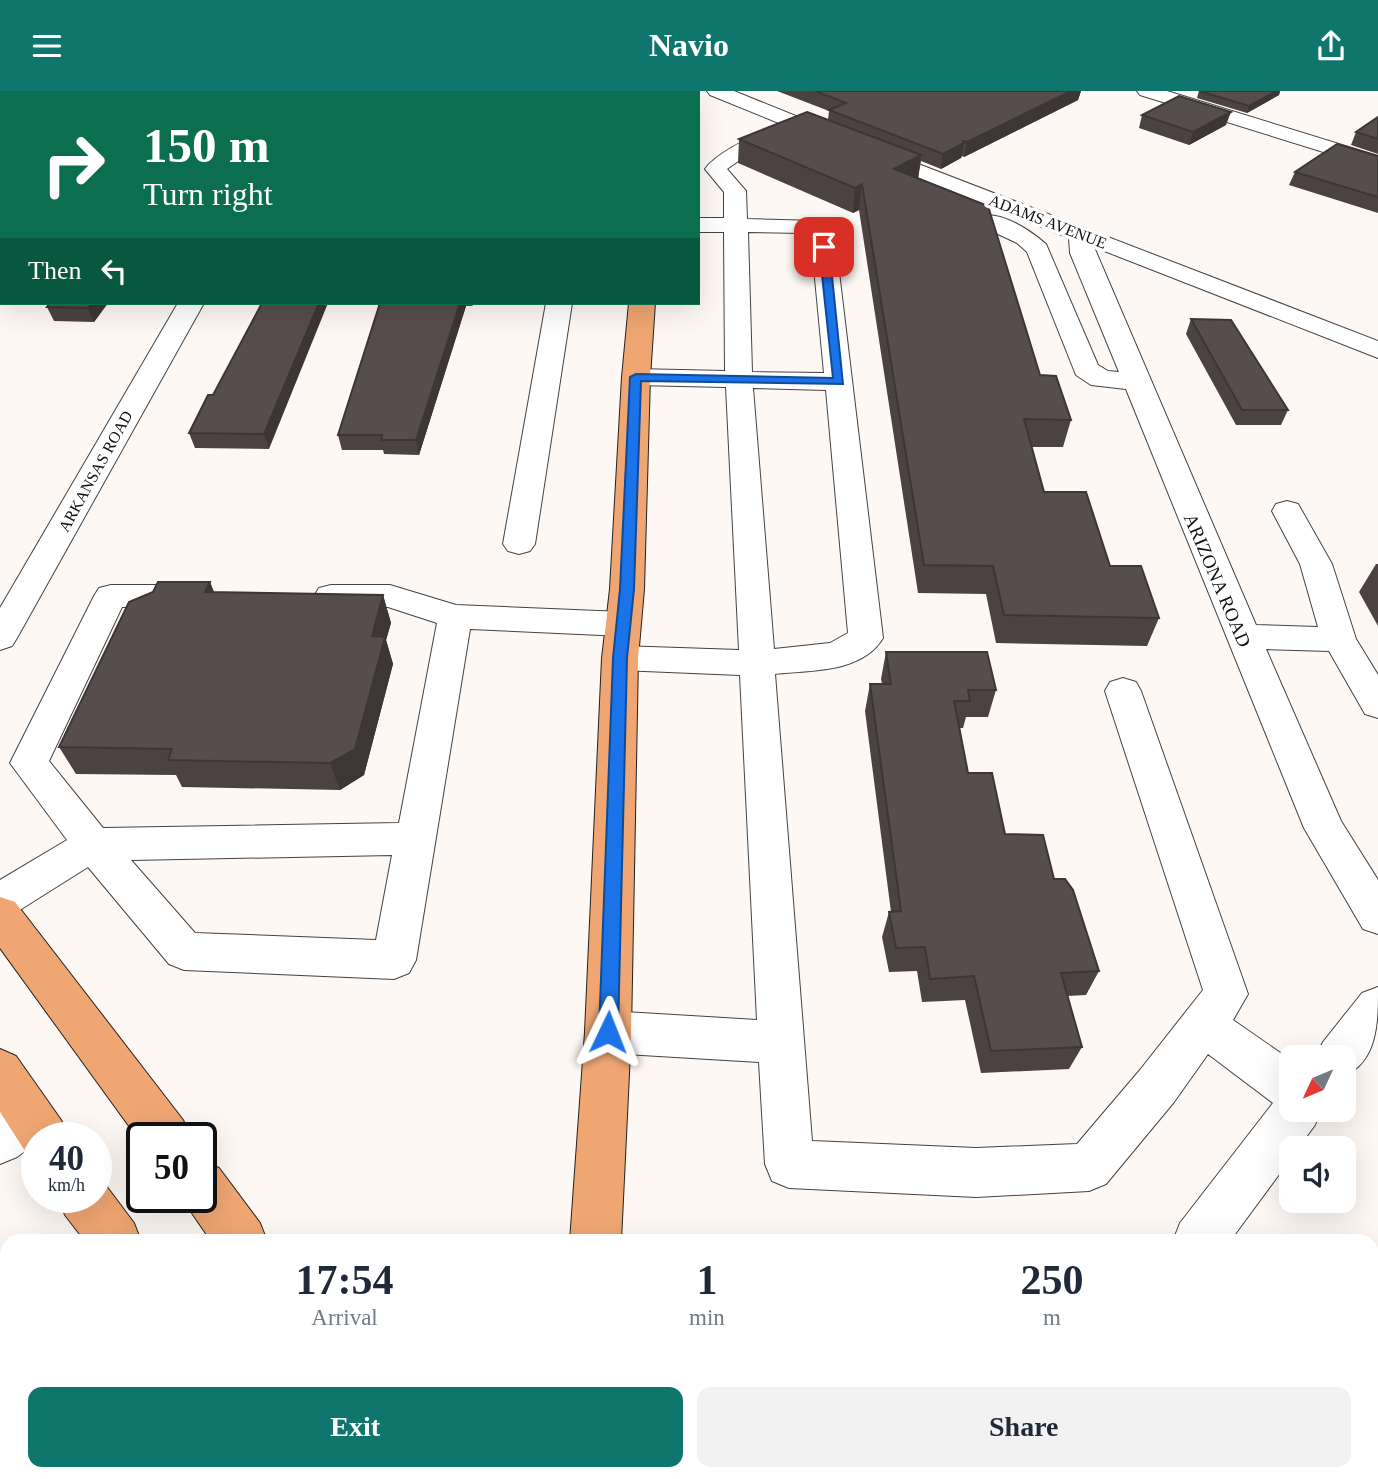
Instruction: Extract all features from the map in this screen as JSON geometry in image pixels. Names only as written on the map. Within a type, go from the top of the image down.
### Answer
[{"type":"main road","points":[[595,1234],[608,1032],[622,641],[642,305]]},
{"type":"main road","points":[[0,915],[155,1122]]},
{"type":"main road","points":[[0,1071],[21,1122]]},
{"type":"main road","points":[[217,1207],[237,1234]]},
{"type":"main road","points":[[95,1213],[111,1234]]},
{"type":"street","name":"ADAMS AVENUE","points":[[717,91],[823,144],[926,173],[1378,350]]},
{"type":"street","points":[[1147,91],[1378,163]]},
{"type":"street","points":[[1123,691],[1226,994],[1157,1086],[1089,1167],[1035,1173],[979,1173],[789,1164],[738,379],[717,225],[735,191],[716,169],[720,162],[823,144],[902,186],[1031,241],[1042,255],[1082,363],[1094,376],[1109,381],[1136,382]]},
{"type":"street","points":[[902,186],[926,173]]},
{"type":"street","points":[[300,599],[390,596],[455,617],[757,663],[838,655],[866,638],[824,247],[818,235],[808,226],[717,225]]},
{"type":"street","name":"ARIZONA ROAD","points":[[1081,234],[1082,253],[1324,828],[1378,916]]},
{"type":"street","name":"ARKANSAS ROAD","points":[[0,638],[190,305]]},
{"type":"street","points":[[519,544],[559,305]]},
{"type":"street","points":[[1071,331],[1115,332]]},
{"type":"street","points":[[636,377],[839,382]]},
{"type":"street","points":[[1287,511],[1316,564],[1339,639],[1378,705]]},
{"type":"street","points":[[226,596],[111,596],[29,763],[93,844],[184,951],[394,960],[455,617]]},
{"type":"street","points":[[130,596],[146,612],[170,613]]},
{"type":"street","points":[[1242,637],[1339,639]]},
{"type":"street","points":[[0,901],[93,844],[415,839]]},
{"type":"street","points":[[1348,1045],[1378,1007]]},
{"type":"street","points":[[1203,1024],[1279,1080]]},
{"type":"street","points":[[608,1032],[781,1042]]},
{"type":"street","points":[[1203,1234],[1288,1122]]},
{"type":"building","points":[[815,91],[1071,91],[967,142],[963,141],[964,143],[943,154],[829,110],[846,103]]},
{"type":"building","points":[[1199,91],[1277,91],[1249,106]]},
{"type":"building","points":[[1179,96],[1231,112],[1193,132],[1142,115]]},
{"type":"building","points":[[807,112],[921,155],[894,169],[988,206],[1040,375],[1056,376],[1071,420],[1024,419],[1044,492],[1086,492],[1110,566],[1141,566],[1159,618],[1004,615],[993,566],[924,565],[862,184],[855,188],[739,139]]},
{"type":"building","points":[[1378,117],[1378,139],[1356,132]]},
{"type":"building","points":[[1337,144],[1378,156],[1378,197],[1295,172]]},
{"type":"building","points":[[48,305],[90,305],[88,308],[47,307]]},
{"type":"building","points":[[261,305],[318,305],[264,434],[189,433],[208,395],[213,395]]},
{"type":"building","points":[[379,305],[459,305],[416,440],[381,440],[382,435],[338,435]]},
{"type":"building","points":[[1191,319],[1231,320],[1288,410],[1242,410]]},
{"type":"building","points":[[158,582],[210,582],[205,592],[383,595],[372,636],[385,637],[355,749],[330,763],[168,760],[172,749],[59,747],[129,602],[153,592]]},
{"type":"building","points":[[886,652],[987,652],[996,690],[968,690],[970,701],[954,701],[968,773],[992,773],[1005,834],[1043,835],[1054,879],[1065,879],[1073,890],[1099,971],[1061,973],[1082,1047],[991,1051],[974,976],[930,979],[925,947],[896,948],[889,912],[901,911],[870,684],[891,684]]},
{"type":"route","points":[[608,1032],[620,658],[627,589],[636,377],[839,382],[824,247]]}]
